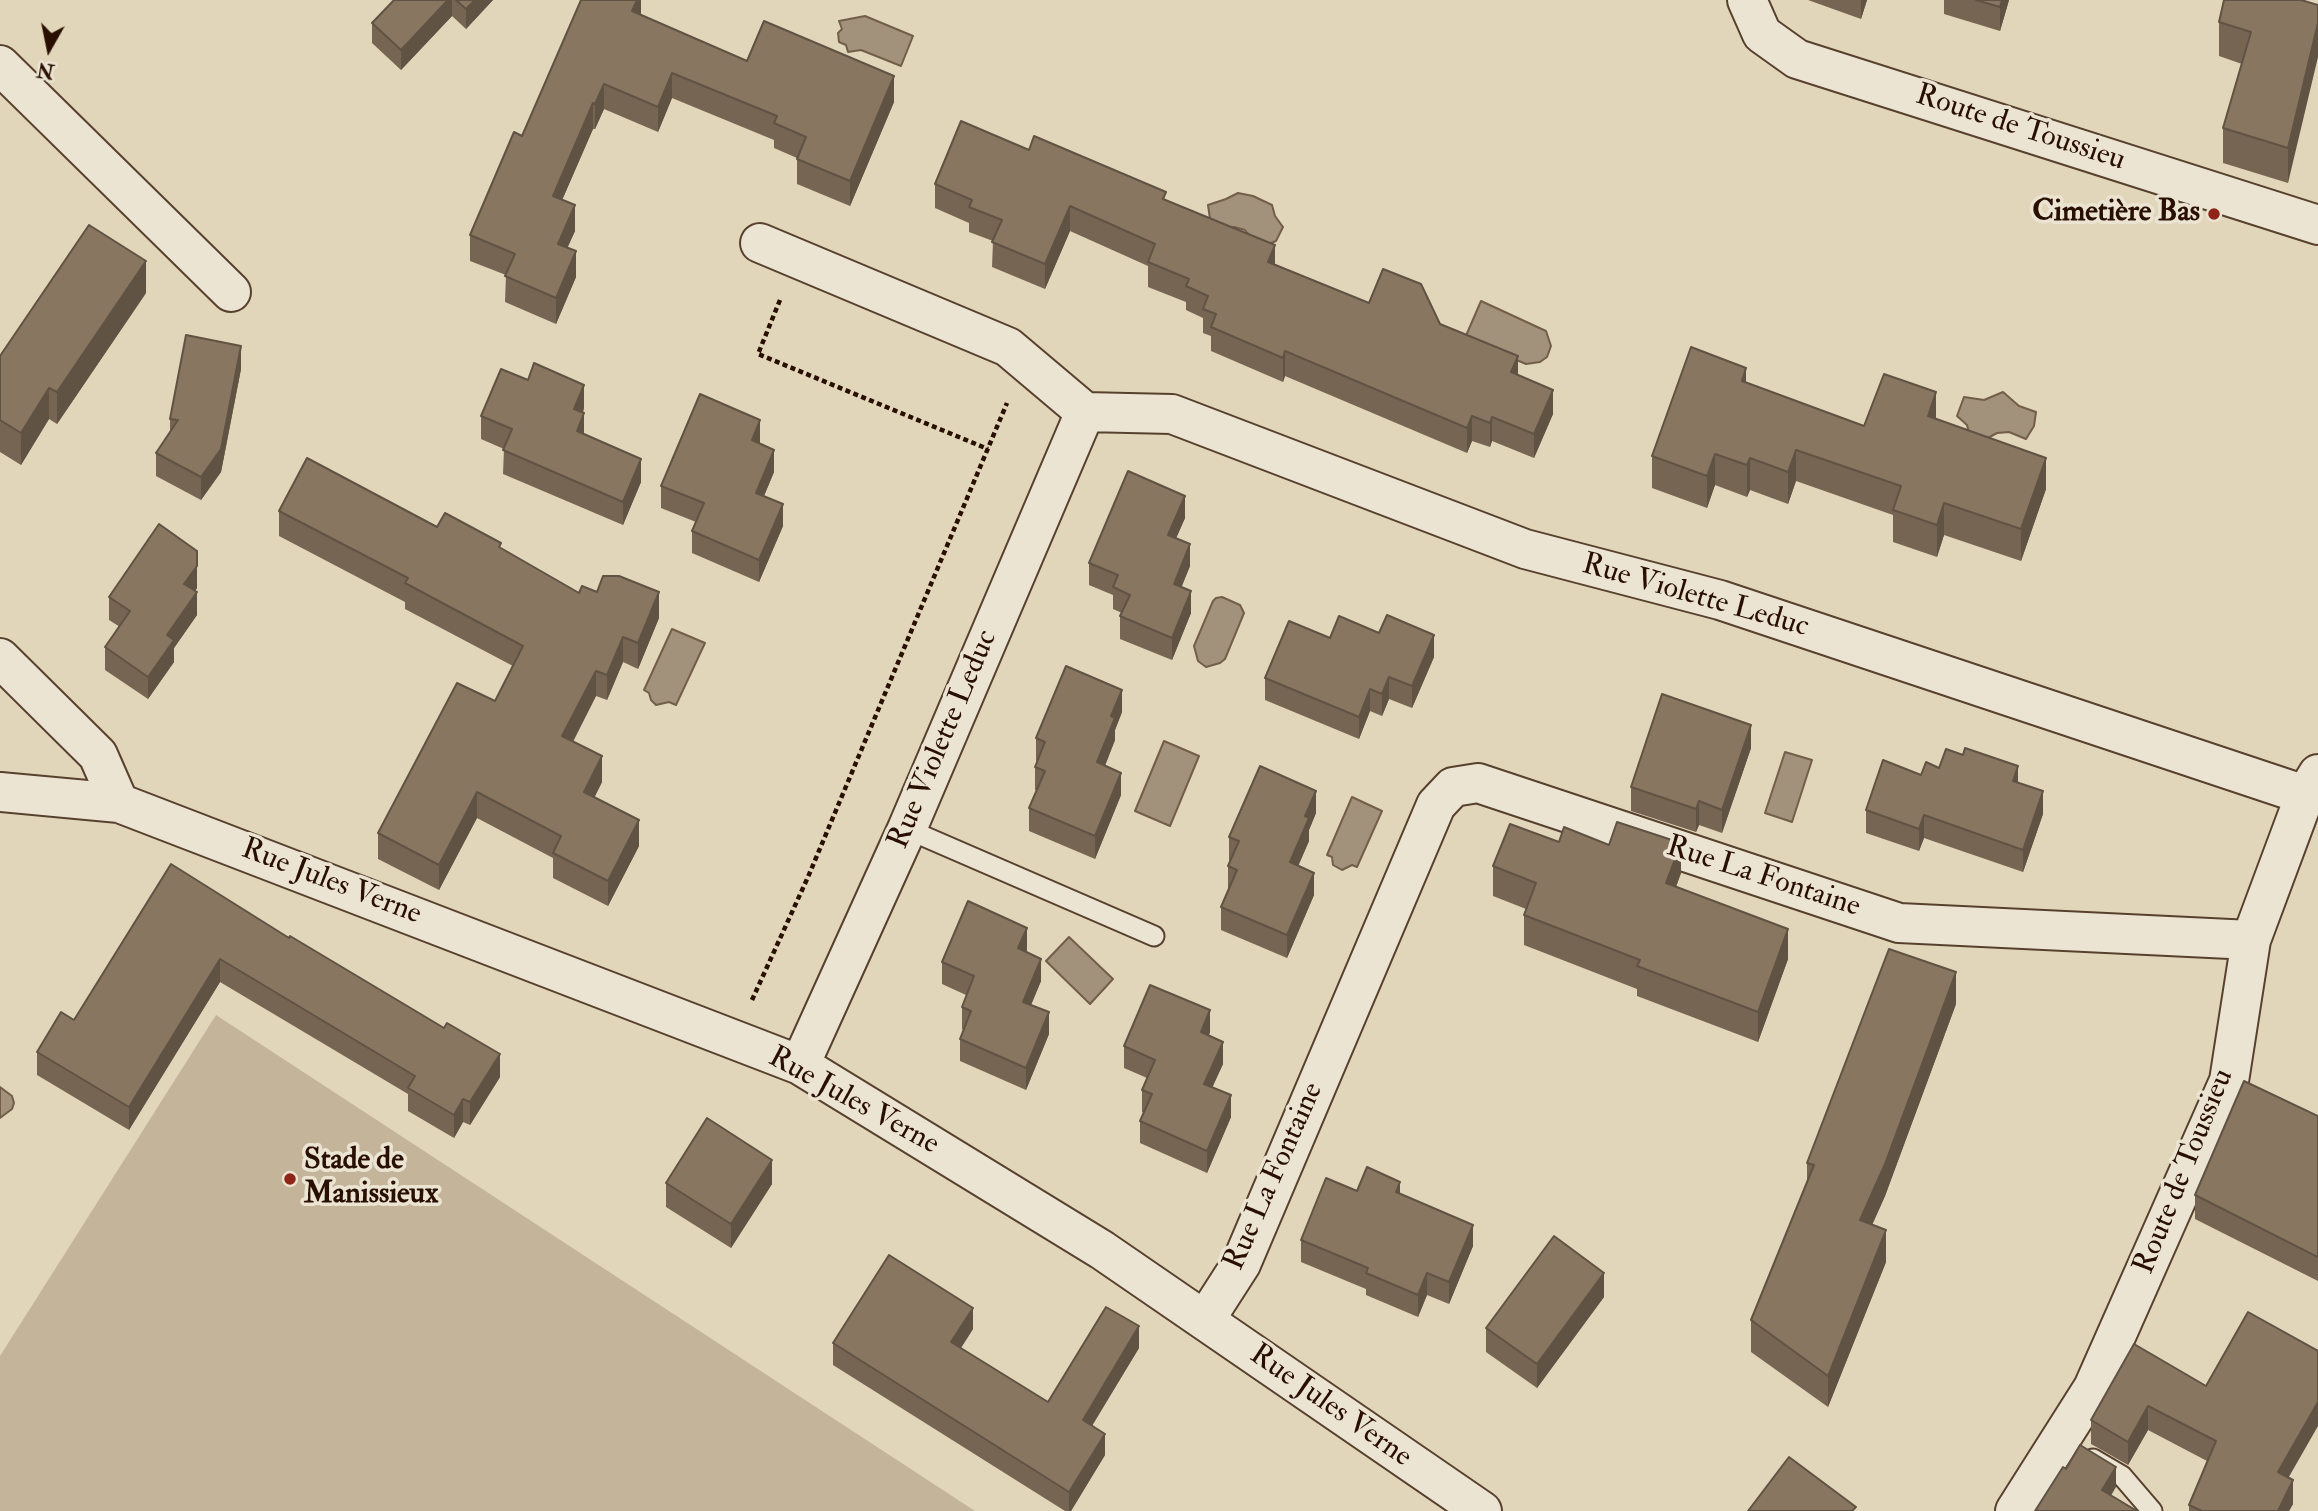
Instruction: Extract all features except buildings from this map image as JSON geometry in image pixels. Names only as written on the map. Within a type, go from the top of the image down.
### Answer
[{"type":"street","name":"Route de Toussieu","points":[[1747,0],[1762,34],[1797,59],[2318,225]]},
{"type":"street","points":[[0,65],[231,292]]},
{"type":"street","points":[[760,243],[1008,347],[1085,412]]},
{"type":"street","name":"Rue Violette Leduc","points":[[800,1065],[907,828],[1085,412],[1172,414],[1525,549],[1720,600],[2311,784]]},
{"type":"street","points":[[0,658],[97,755],[119,803]]},
{"type":"street","name":"Rue La Fontaine","points":[[1205,1320],[1241,1264],[1436,805],[1453,787],[1479,783],[1899,923],[2251,940]]},
{"type":"street","name":"Route de Toussieu","points":[[2015,1511],[2093,1388],[2229,1081],[2251,940],[2311,784]]},
{"type":"street","name":"Rue Jules Verne","points":[[0,792],[119,803],[800,1065],[1102,1250],[1482,1511]]},
{"type":"lane","points":[[907,828],[1154,936]]},
{"type":"lane","points":[[2060,1440],[2122,1476],[2152,1511]]},
{"type":"path","points":[[797,258],[758,354],[988,449]]},
{"type":"path","points":[[734,1039],[813,864],[1025,362]]},
{"type":"shaded area","points":[[865,16],[913,36],[901,66],[861,50],[848,52],[846,45],[839,42],[838,33],[842,29],[839,21]]},
{"type":"shaded area","points":[[1238,193],[1253,196],[1272,205],[1275,216],[1283,227],[1276,241],[1268,244],[1253,240],[1245,230],[1223,228],[1210,219],[1208,205]]},
{"type":"shaded area","points":[[1481,301],[1546,331],[1551,346],[1547,357],[1540,362],[1526,364],[1465,338]]},
{"type":"shaded area","points":[[2003,392],[2019,406],[2036,412],[2034,426],[2026,439],[2009,432],[1997,433],[1986,439],[1969,433],[1967,425],[1957,416],[1964,397],[1984,400]]},
{"type":"shaded area","points":[[1222,597],[1240,605],[1244,613],[1225,659],[1206,667],[1198,661],[1194,646],[1213,601]]},
{"type":"shaded area","points":[[672,629],[705,643],[676,705],[669,702],[656,705],[644,690]]},
{"type":"shaded area","points":[[1164,741],[1199,756],[1170,826],[1135,811]]},
{"type":"shaded area","points":[[1785,752],[1812,760],[1792,822],[1765,813]]},
{"type":"shaded area","points":[[1352,797],[1382,811],[1357,867],[1352,865],[1342,870],[1333,865],[1332,857],[1327,855]]},
{"type":"shaded area","points":[[1069,937],[1113,979],[1090,1004],[1046,961]]},
{"type":"shaded area","name":"Stade de Manissieux","points":[[216,1015],[975,1511],[0,1511],[0,1356]]},
{"type":"shaded area","points":[[0,1087],[12,1096],[14,1103],[12,1109],[0,1118]]},
{"type":"place","name":"Cimetière Bas","points":[[2214,214]]},
{"type":"place","name":"Stade de Manissieux","points":[[290,1179]]}]
